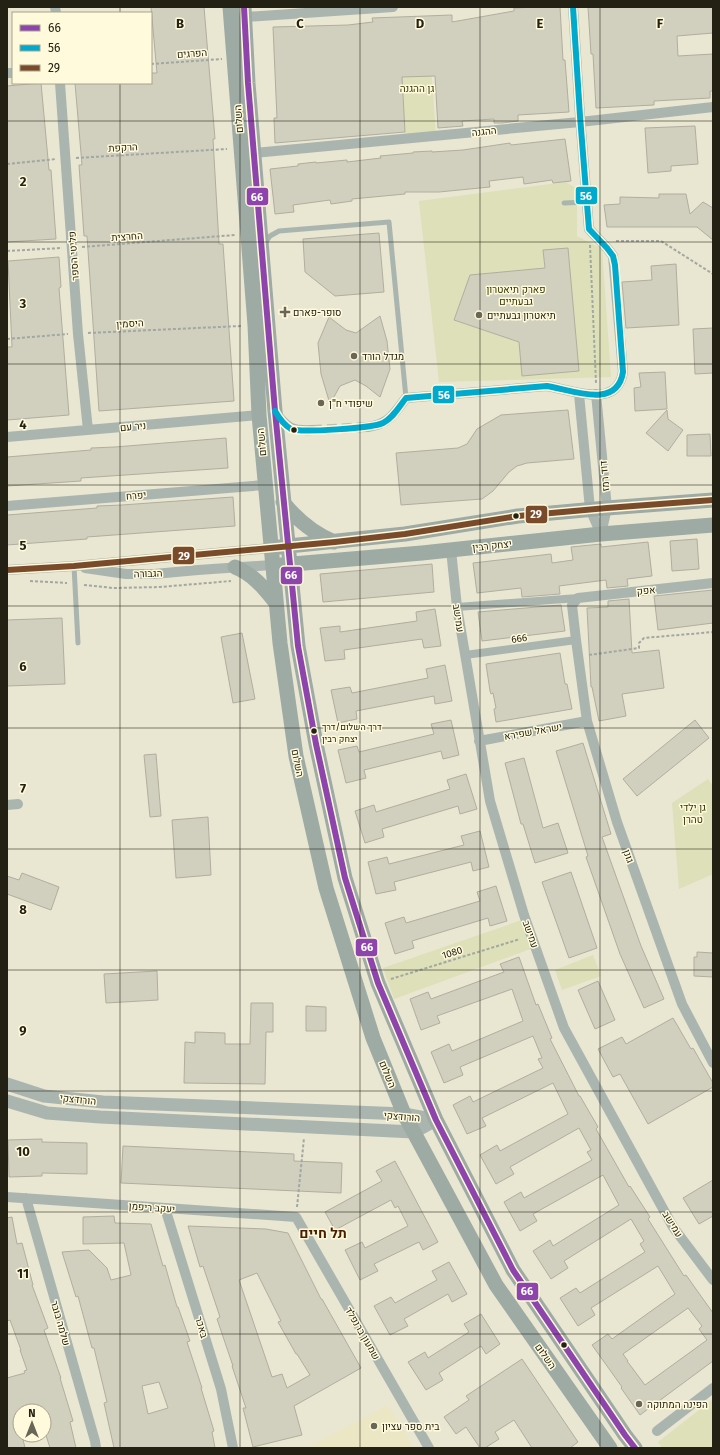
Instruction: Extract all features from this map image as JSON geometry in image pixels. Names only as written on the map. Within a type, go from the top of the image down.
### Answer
[{"type":"main road","name":"השלום","points":[[230,7],[234,58],[262,252],[283,502],[298,646],[316,744],[345,878],[378,983],[436,1120],[513,1270],[624,1436],[635,1448]]},
{"type":"main road","name":"השלום","points":[[244,12],[247,234],[255,325],[264,485],[280,643],[296,756],[326,888],[373,1038],[404,1114],[496,1285],[610,1448]]},
{"type":"main road","points":[[288,546],[405,534],[512,517],[590,509],[713,500]]},
{"type":"main road","points":[[283,502],[303,524],[313,532],[335,542]]},
{"type":"main road","name":"יצחק רבין","points":[[272,565],[451,550],[601,534],[713,525]]},
{"type":"main road","name":"הגבורה","points":[[270,548],[288,546]]},
{"type":"main road","points":[[235,567],[244,571],[255,580],[276,603]]},
{"type":"street","points":[[244,12],[393,7]]},
{"type":"street","points":[[368,427],[377,426],[392,417],[406,398],[547,386],[562,388],[579,394],[596,394],[611,392],[617,388],[622,380],[623,372],[613,256],[589,229],[580,122],[573,7]]},
{"type":"street","name":"פליטי הספר","points":[[60,84],[78,334],[88,430]]},
{"type":"street","name":"ההגנה","points":[[247,151],[580,122],[713,107]]},
{"type":"street","name":"דוד רמז","points":[[579,394],[590,509],[601,534]]},
{"type":"street","name":"דוד רמז","points":[[596,394],[607,508],[601,534]]},
{"type":"street","points":[[275,411],[284,424],[291,429],[299,431],[312,430]]},
{"type":"street","name":"ניר עם","points":[[7,436],[259,415]]},
{"type":"street","name":"יפרח","points":[[7,506],[264,485]]},
{"type":"street","name":"הגבורה","points":[[7,570],[74,566],[270,548]]},
{"type":"street","name":"עמישב","points":[[451,550],[457,608],[490,802],[524,915],[564,1028],[673,1227],[713,1280]]},
{"type":"street","name":"הגבורה","points":[[74,566],[106,572],[154,574],[272,565]]},
{"type":"street","name":"אפק","points":[[457,608],[578,598],[713,583]]},
{"type":"street","points":[[576,640],[572,605],[578,598]]},
{"type":"street","name":"666","points":[[465,655],[576,640]]},
{"type":"street","name":"גונן","points":[[576,640],[587,721],[617,822],[682,1004],[713,1063]]},
{"type":"street","name":"ישראל שפירא","points":[[479,741],[587,721]]},
{"type":"street","points":[[7,804],[18,804]]},
{"type":"street","name":"הורודצקי","points":[[7,1084],[44,1096],[103,1102],[404,1114],[436,1120]]},
{"type":"street","name":"הורודצקי","points":[[7,1101],[54,1114],[146,1120],[414,1132],[436,1120]]},
{"type":"street","name":"יעקב ריפמן","points":[[7,1197],[296,1217]]},
{"type":"street","name":"שלמה בובר","points":[[26,1198],[96,1448]]},
{"type":"street","name":"באכר","points":[[165,1208],[221,1389],[233,1448]]},
{"type":"street","name":"שמעון ברנפלד","points":[[296,1217],[429,1448]]},
{"type":"street","points":[[657,1431],[713,1388]]},
{"type":"lane","points":[[564,204],[587,202]]},
{"type":"lane","points":[[262,252],[266,241],[274,233],[279,231],[389,222],[406,398]]},
{"type":"lane","points":[[74,566],[78,643]]},
{"type":"path","name":"הפרגים","points":[[152,64],[234,58]]},
{"type":"path","name":"הרקפת","points":[[7,164],[66,158],[247,151]]},
{"type":"path","points":[[589,229],[596,394]]},
{"type":"path","name":"החרצית","points":[[7,251],[73,248],[247,234]]},
{"type":"path","points":[[611,241],[661,241],[713,274]]},
{"type":"path","name":"היסמין","points":[[7,339],[255,325]]},
{"type":"path","points":[[587,656],[639,648],[639,643],[644,638],[713,632]]},
{"type":"path","name":"1080","points":[[378,983],[531,935]]},
{"type":"path","points":[[296,1217],[305,1127]]},
{"type":"shaded area","name":"בית ספר עציון","points":[[388,1405],[414,1448],[307,1448]]},
{"type":"green space","name":"גן ההגנה","points":[[431,64],[436,136],[405,139],[399,67]]},
{"type":"green space","name":"פארק תיאטרון גבעתיים","points":[[566,182],[577,189],[577,236],[602,249],[611,377],[439,382],[419,201]]},
{"type":"green space","name":"גן ילדי טהרן","points":[[708,779],[713,786],[713,874],[679,889],[672,803]]},
{"type":"green space","points":[[525,919],[536,947],[394,999],[383,968]]},
{"type":"green space","points":[[593,955],[601,976],[562,990],[555,970]]},
{"type":"green space","points":[[713,1399],[713,1448],[662,1448],[658,1442]]},
{"type":"building","points":[[151,7],[204,7],[215,139],[213,139],[219,244],[223,244],[234,401],[99,411],[87,236],[84,236],[79,165],[82,165],[75,84],[152,84],[152,73],[157,73]]},
{"type":"building","points":[[560,7],[563,60],[565,60],[569,112],[518,115],[518,121],[502,123],[494,123],[494,119],[462,121],[463,126],[438,128],[435,76],[402,77],[405,132],[275,143],[274,118],[277,118],[273,27],[348,25],[373,22],[372,18],[452,15],[452,22],[514,11],[514,8]]},
{"type":"building","points":[[588,7],[713,7],[713,33],[677,36],[678,56],[713,54],[713,91],[710,91],[710,98],[654,101],[654,105],[596,108],[593,54],[591,54]]},
{"type":"building","points":[[41,84],[49,170],[51,170],[56,239],[7,242],[7,86]]},
{"type":"building","points":[[695,126],[698,164],[671,166],[671,171],[648,173],[645,128]]},
{"type":"building","points":[[565,139],[571,181],[553,183],[552,180],[524,184],[523,177],[489,181],[490,187],[439,192],[405,192],[405,194],[352,199],[352,201],[331,204],[330,200],[293,205],[294,212],[275,214],[270,169],[298,166],[298,164],[316,162],[347,160],[347,162],[381,158],[380,156],[413,152],[463,150],[510,143],[511,145]]},
{"type":"building","points":[[659,194],[686,194],[690,214],[703,202],[713,208],[713,240],[697,227],[607,227],[604,205],[620,204],[620,197],[659,198]]},
{"type":"building","points":[[379,233],[384,292],[335,296],[305,272],[303,239]]},
{"type":"building","points":[[568,248],[579,371],[522,376],[519,342],[454,320],[470,275],[545,268],[543,250]]},
{"type":"building","points":[[59,257],[61,287],[59,288],[69,415],[7,420],[7,347],[12,347],[8,261]]},
{"type":"building","points":[[676,264],[679,325],[626,328],[622,282],[652,280],[651,266]]},
{"type":"building","name":"מגדל הורד","points":[[380,316],[387,341],[390,369],[380,397],[366,386],[355,380],[340,386],[330,404],[321,374],[318,343],[329,317],[346,330],[356,333]]},
{"type":"building","points":[[713,328],[713,373],[695,374],[693,329]]},
{"type":"building","points":[[665,372],[667,409],[635,411],[634,388],[641,387],[639,373]]},
{"type":"building","points":[[568,410],[574,459],[527,463],[517,466],[509,472],[493,491],[482,499],[401,505],[396,453],[458,448],[467,444],[477,429],[501,415]]},
{"type":"building","points":[[667,410],[668,419],[683,430],[668,451],[646,433]]},
{"type":"building","points":[[710,434],[711,456],[687,456],[687,435]]},
{"type":"building","points":[[226,438],[228,468],[81,478],[81,481],[7,486],[7,457],[91,450],[91,448]]},
{"type":"building","points":[[233,497],[235,526],[87,537],[87,539],[7,545],[7,515],[97,508],[97,506]]},
{"type":"building","points":[[697,539],[699,569],[672,571],[670,541]]},
{"type":"building","points":[[648,542],[652,576],[627,579],[628,586],[607,588],[606,580],[559,586],[560,594],[522,597],[521,588],[477,593],[473,563],[551,554],[552,563],[573,560],[571,547],[601,544],[601,547]]},
{"type":"building","points":[[432,564],[434,592],[323,602],[320,574]]},
{"type":"building","points":[[713,590],[713,623],[658,630],[654,596]]},
{"type":"building","points":[[629,599],[632,653],[659,650],[664,688],[622,694],[626,716],[599,721],[591,687],[587,608],[608,607],[608,601]]},
{"type":"building","points":[[561,605],[565,631],[482,641],[478,612]]},
{"type":"building","points":[[435,609],[441,646],[424,648],[422,639],[344,650],[345,659],[325,661],[320,628],[340,626],[340,632],[417,621],[416,612]]},
{"type":"building","points":[[62,618],[65,684],[7,686],[7,620]]},
{"type":"building","points":[[242,633],[255,699],[233,703],[221,637]]},
{"type":"building","points":[[560,653],[565,684],[567,684],[572,709],[496,722],[494,709],[496,708],[493,693],[491,694],[490,691],[486,664]]},
{"type":"building","points":[[445,665],[452,701],[435,704],[434,696],[356,711],[357,719],[338,723],[331,690],[350,687],[352,693],[428,678],[426,669]]},
{"type":"building","points":[[451,720],[459,755],[443,759],[441,751],[364,770],[366,778],[346,783],[338,750],[357,746],[359,752],[434,734],[431,724]]},
{"type":"building","points":[[695,720],[709,738],[637,796],[623,779]]},
{"type":"building","points":[[583,743],[611,834],[602,837],[641,946],[664,999],[644,1008],[620,954],[586,857],[588,856],[556,751]]},
{"type":"building","points":[[156,754],[161,816],[150,817],[144,755]]},
{"type":"building","points":[[524,758],[543,828],[558,823],[568,853],[535,863],[523,824],[521,824],[505,763]]},
{"type":"building","points":[[466,774],[477,809],[460,814],[458,806],[382,829],[384,837],[365,843],[355,811],[374,805],[376,812],[450,789],[447,780]]},
{"type":"building","points":[[208,817],[211,875],[176,878],[172,820]]},
{"type":"building","points":[[480,831],[489,867],[473,871],[471,862],[394,882],[396,890],[376,894],[368,862],[387,857],[389,864],[464,845],[461,836]]},
{"type":"building","points":[[571,872],[597,948],[569,958],[542,882]]},
{"type":"building","points":[[22,873],[59,887],[51,910],[7,894],[7,876],[19,880]]},
{"type":"building","points":[[496,886],[507,921],[490,926],[488,918],[412,941],[414,948],[395,954],[385,923],[404,917],[406,923],[480,901],[477,892]]},
{"type":"building","points":[[697,952],[713,953],[713,977],[694,976],[694,957],[697,957]]},
{"type":"building","points":[[519,957],[536,1005],[538,1004],[552,1038],[550,1039],[579,1096],[598,1127],[596,1129],[629,1187],[630,1186],[650,1217],[648,1219],[684,1276],[686,1275],[713,1313],[713,1361],[640,1415],[592,1345],[608,1334],[612,1339],[675,1294],[658,1266],[591,1308],[595,1315],[578,1326],[560,1298],[576,1288],[580,1293],[645,1252],[640,1244],[644,1241],[631,1219],[564,1261],[568,1268],[551,1279],[533,1251],[550,1240],[553,1246],[619,1205],[603,1175],[533,1214],[537,1221],[520,1231],[504,1202],[521,1192],[524,1198],[592,1160],[587,1152],[591,1150],[579,1128],[510,1167],[514,1174],[496,1184],[480,1155],[497,1145],[500,1151],[568,1114],[553,1083],[482,1118],[486,1126],[467,1134],[453,1105],[470,1096],[473,1102],[543,1068],[538,1059],[542,1058],[533,1036],[460,1067],[463,1075],[444,1083],[431,1052],[449,1044],[452,1051],[523,1021],[512,989],[437,1016],[440,1023],[421,1030],[410,999],[428,992],[431,999],[504,972],[500,964]],"holes":[[[688,1308],[702,1326],[699,1329],[707,1340],[645,1385],[623,1354]]]},
{"type":"building","points":[[157,971],[158,1000],[106,1003],[104,974]]},
{"type":"building","points":[[598,981],[615,1020],[595,1029],[578,990]]},
{"type":"building","points":[[251,1003],[273,1003],[273,1032],[266,1032],[265,1084],[184,1083],[185,1042],[195,1043],[195,1032],[225,1033],[225,1044],[250,1044]]},
{"type":"building","points":[[306,1006],[326,1007],[326,1031],[306,1031]]},
{"type":"building","points":[[673,1018],[691,1049],[693,1048],[713,1083],[713,1087],[648,1124],[620,1074],[613,1077],[598,1049],[622,1037],[626,1044]]},
{"type":"building","points":[[42,1139],[42,1142],[87,1143],[87,1174],[42,1173],[42,1176],[9,1177],[8,1140]]},
{"type":"building","points":[[123,1146],[294,1154],[294,1161],[342,1163],[341,1193],[121,1183]]},
{"type":"building","points":[[395,1161],[438,1242],[423,1250],[419,1242],[374,1264],[378,1271],[360,1280],[345,1250],[362,1242],[365,1248],[408,1226],[398,1206],[395,1208],[391,1200],[335,1230],[325,1212],[382,1181],[376,1171]]},
{"type":"building","points":[[713,1180],[713,1216],[699,1224],[683,1198]]},
{"type":"building","points":[[114,1216],[115,1223],[151,1224],[163,1266],[165,1265],[177,1307],[190,1341],[187,1342],[214,1431],[212,1432],[215,1448],[114,1448],[104,1403],[107,1402],[94,1348],[92,1348],[78,1296],[76,1297],[62,1252],[89,1250],[107,1268],[111,1280],[131,1275],[124,1243],[83,1244],[83,1217]],"holes":[[[159,1382],[168,1408],[148,1414],[142,1386]]]},
{"type":"building","points":[[12,1217],[17,1244],[22,1243],[32,1285],[48,1328],[44,1330],[61,1378],[73,1421],[70,1422],[76,1448],[50,1448],[48,1443],[52,1443],[52,1403],[12,1403],[12,1443],[24,1443],[25,1448],[7,1448],[7,1378],[25,1373],[24,1371],[27,1370],[10,1320],[7,1321],[7,1218]]},
{"type":"building","points":[[188,1226],[266,1229],[288,1233],[321,1299],[361,1368],[294,1406],[302,1435],[253,1447],[243,1408],[246,1408],[217,1319],[220,1317],[203,1266],[200,1267]],"holes":[[[257,1273],[281,1321],[278,1322],[310,1375],[287,1388],[282,1374],[272,1377],[239,1280]]]},
{"type":"building","points":[[449,1262],[467,1294],[452,1302],[448,1294],[404,1319],[408,1326],[390,1335],[374,1306],[391,1297],[395,1303],[437,1280],[432,1271]]},
{"type":"building","points":[[481,1314],[500,1344],[486,1354],[481,1346],[439,1373],[443,1380],[426,1390],[408,1362],[425,1352],[428,1358],[469,1332],[464,1324]]},
{"type":"building","points":[[522,1359],[578,1442],[570,1448],[532,1448],[514,1420],[495,1432],[499,1439],[485,1448],[480,1448],[466,1427],[456,1434],[444,1417],[469,1400],[466,1396]]},
{"type":"tunnel","points":[[312,430],[368,427]]},
{"type":"transit line","name":"66","points":[[244,7],[248,83],[275,411],[298,646],[316,744],[345,878],[378,983],[436,1120],[513,1270],[635,1448]]},
{"type":"transit line","name":"56","points":[[275,411],[282,421],[291,429],[308,430],[366,427],[387,421],[406,398],[547,386],[592,395],[612,391],[619,384],[623,372],[615,265],[613,256],[589,229],[573,7]]},
{"type":"transit line","name":"29","points":[[7,570],[74,566],[335,542],[405,534],[518,516],[713,500]]},
{"type":"place","name":"סופר-פארם","points":[[285,312]]},
{"type":"place","name":"תיאטרון גבעתיים","points":[[479,315]]},
{"type":"place","name":"מגדל הורד","points":[[354,356]]},
{"type":"place","name":"שיפודי ח\"ן","points":[[321,403]]},
{"type":"place","name":"דרך השלום/דרך יצחק רבין","points":[[314,731]]},
{"type":"place","name":"הפינה המתוקה","points":[[639,1404]]},
{"type":"place","name":"בית ספר עציון","points":[[374,1426]]},
{"type":"district","name":"תל חיים","points":[[323,1233]]}]
